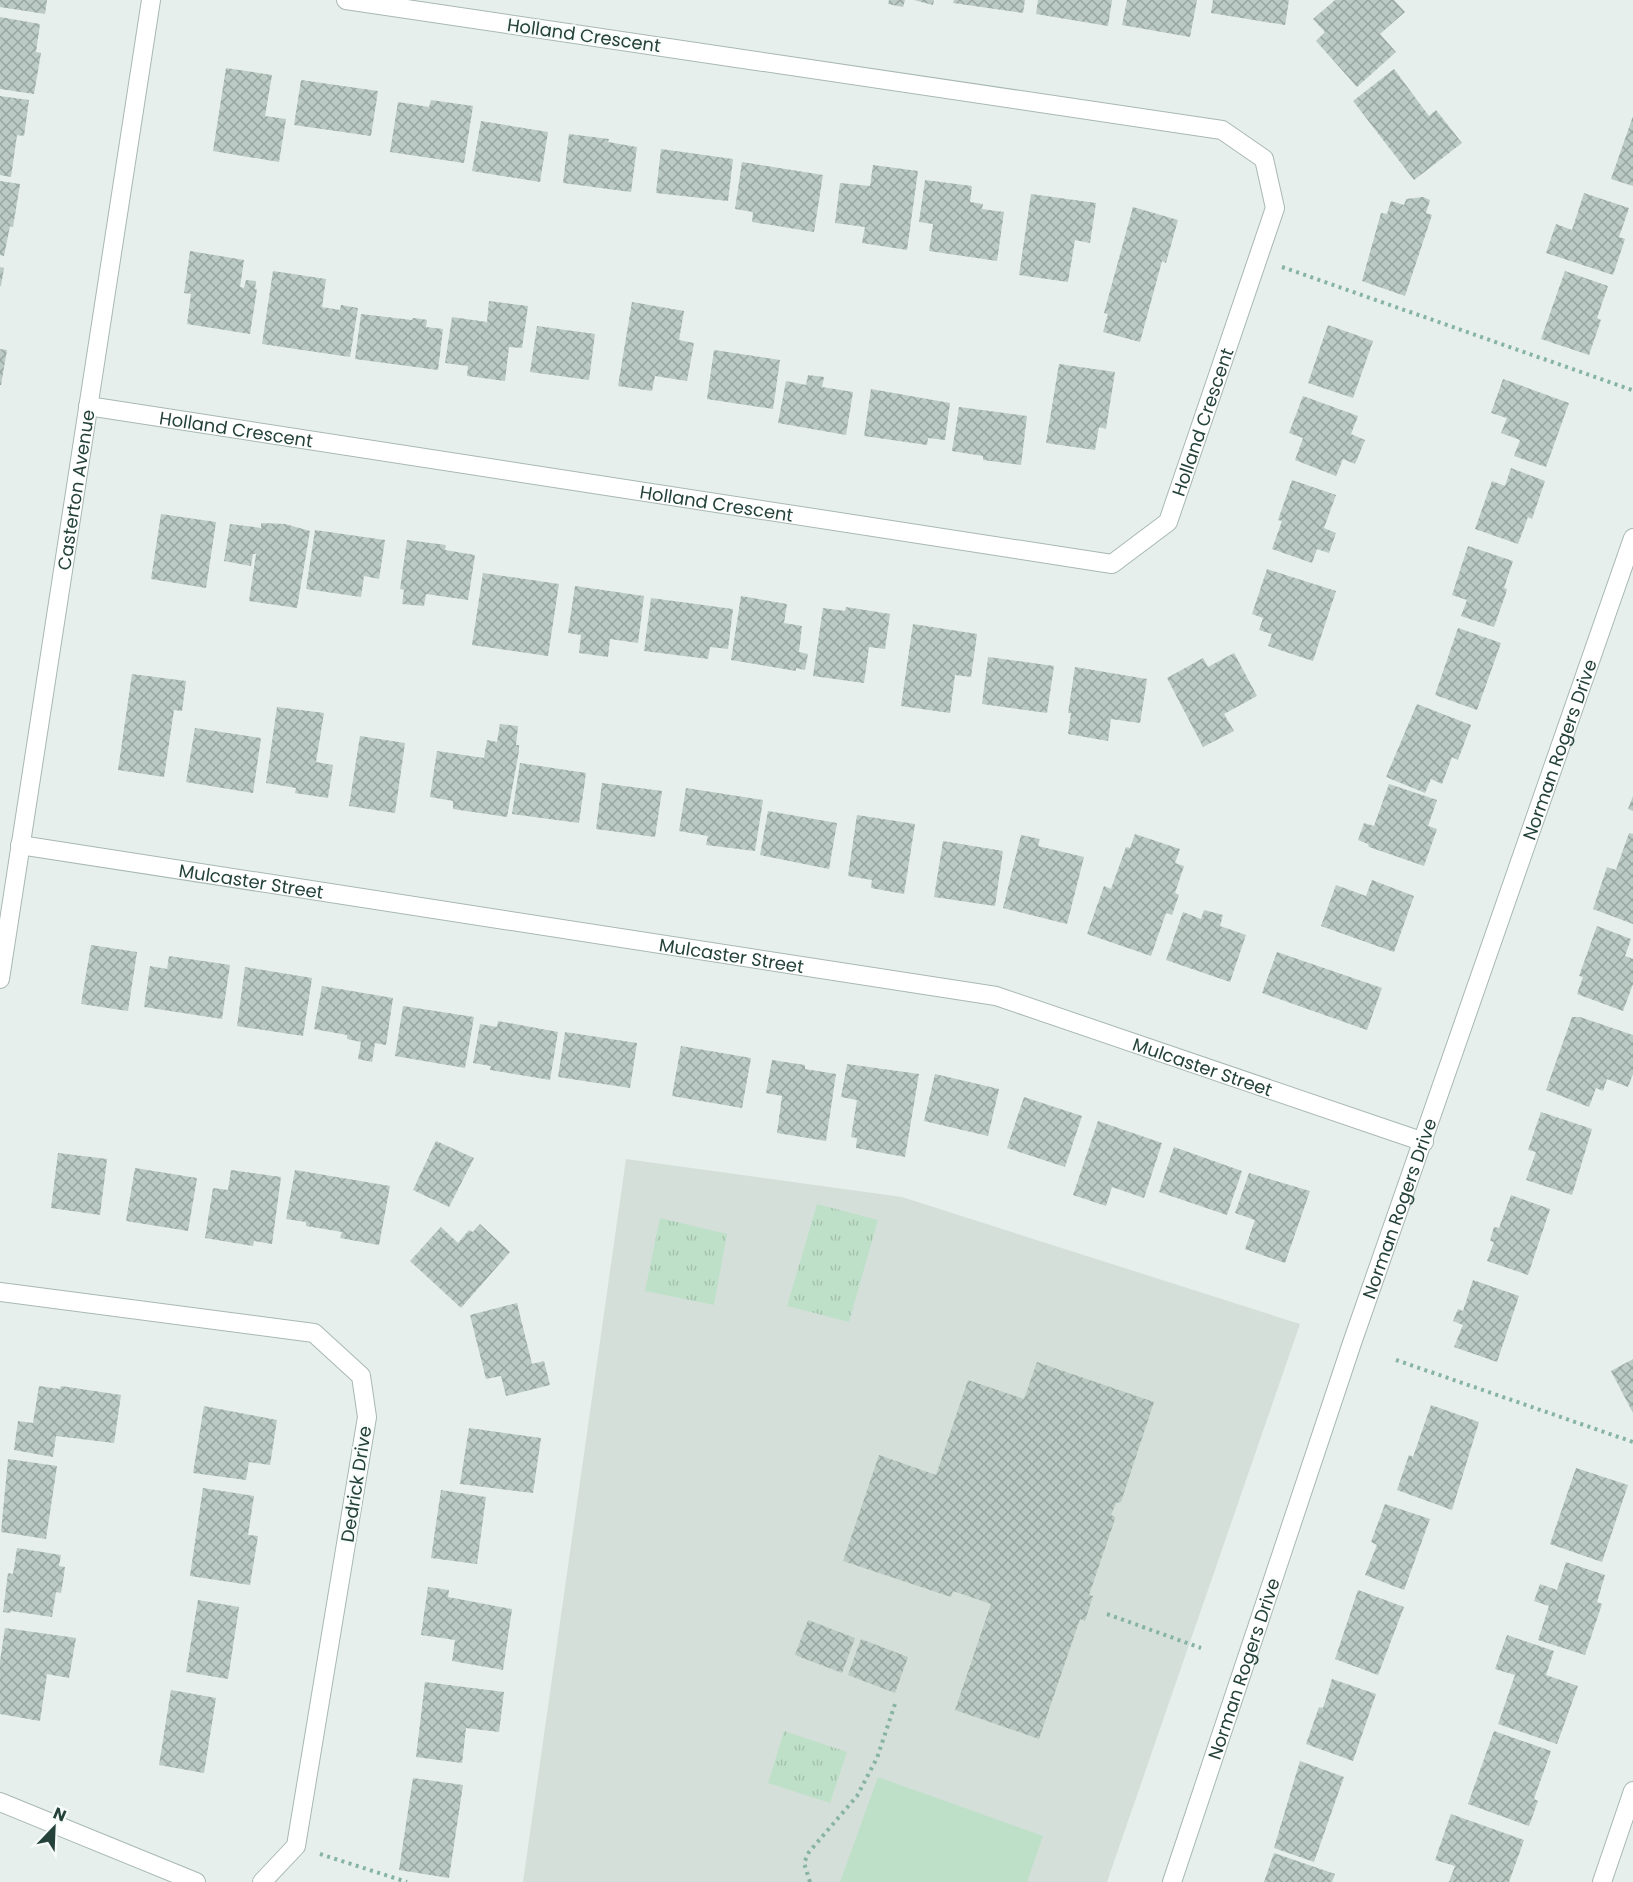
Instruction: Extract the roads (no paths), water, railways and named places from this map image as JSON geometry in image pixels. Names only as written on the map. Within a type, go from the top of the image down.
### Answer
[{"type":"street","name":"Casterton Avenue","points":[[0,979],[151,0]]},
{"type":"street","name":"Holland Crescent","points":[[88,406],[1112,564],[1168,522],[1260,259],[1275,208],[1264,159],[1222,130],[346,0]]},
{"type":"street","name":"Norman Rogers Drive","points":[[1172,1882],[1352,1343],[1633,538]]},
{"type":"street","name":"Mulcaster Street","points":[[20,845],[996,996],[1424,1142]]},
{"type":"street","name":"Dedrick Drive","points":[[0,1292],[314,1333],[361,1376],[367,1417],[296,1846],[262,1882]]},
{"type":"street","points":[[1602,1882],[1633,1791]]},
{"type":"street","points":[[0,1802],[196,1882]]}]
